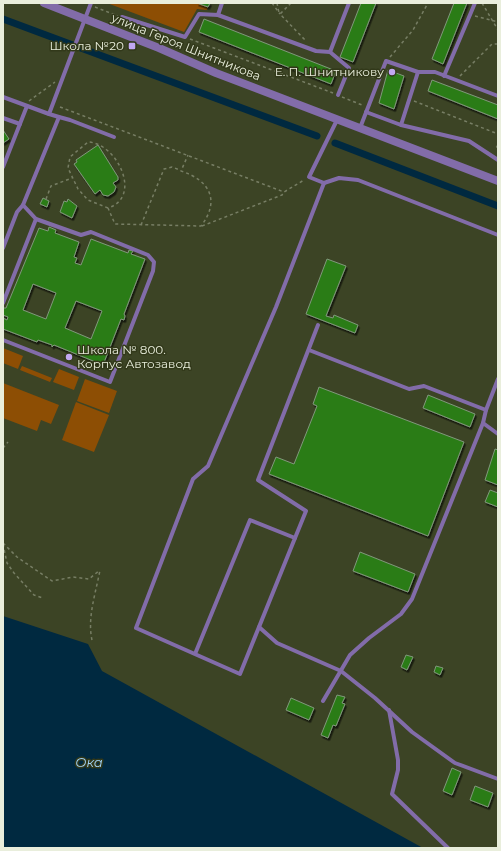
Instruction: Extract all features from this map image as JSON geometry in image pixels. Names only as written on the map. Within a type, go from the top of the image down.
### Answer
[{"type":"street","name":"улица Героя Шнитникова","points":[[48,4],[159,48],[216,73],[498,181]]},
{"type":"lane","points":[[218,15],[222,3]]},
{"type":"lane","points":[[330,52],[349,3]]},
{"type":"lane","points":[[444,76],[475,3]]},
{"type":"lane","points":[[49,114],[91,4]]},
{"type":"lane","points":[[122,17],[185,37],[199,14],[218,15],[316,51],[330,52],[349,68],[338,95]]},
{"type":"lane","points":[[360,128],[386,61],[418,72],[435,72],[498,96]]},
{"type":"lane","points":[[401,125],[408,99],[418,72]]},
{"type":"lane","points":[[3,97],[114,137]]},
{"type":"lane","points":[[3,168],[5,159],[20,124],[25,105]]},
{"type":"lane","points":[[366,112],[401,125],[469,141],[498,160]]},
{"type":"lane","points":[[3,248],[17,212],[24,205],[59,117]]},
{"type":"lane","points":[[3,118],[20,124]]},
{"type":"lane","points":[[337,120],[310,177],[324,183],[339,178],[358,180],[498,235]]},
{"type":"lane","points":[[318,325],[258,480],[306,511],[240,674],[136,628],[193,479],[208,466],[276,307],[324,183]]},
{"type":"lane","points":[[3,340],[110,382],[153,271],[154,262],[148,255],[91,232],[81,235],[36,219],[24,205]]},
{"type":"lane","points":[[3,303],[36,219]]},
{"type":"lane","points":[[309,350],[409,388],[424,386],[486,410]]},
{"type":"lane","points":[[323,701],[350,655],[369,638],[401,614],[412,599],[484,422],[486,410],[498,379]]},
{"type":"lane","points":[[492,393],[498,394]]},
{"type":"lane","points":[[484,422],[498,434]]},
{"type":"lane","points":[[195,654],[250,520],[295,538]]},
{"type":"lane","points":[[259,627],[277,643],[341,671],[412,732],[455,763],[498,779]]},
{"type":"lane","points":[[388,710],[398,760],[398,770],[392,794],[448,848]]},
{"type":"path","points":[[272,3],[280,14],[316,51]]},
{"type":"path","points":[[277,3],[280,14]]},
{"type":"path","points":[[280,14],[292,3]]},
{"type":"path","points":[[386,61],[413,30],[428,3]]},
{"type":"path","points":[[482,3],[498,30]]},
{"type":"path","points":[[91,4],[122,17]]},
{"type":"path","points":[[469,15],[498,22]]},
{"type":"path","points":[[185,37],[301,80]]},
{"type":"path","points":[[456,80],[492,44],[498,44]]},
{"type":"path","points":[[349,68],[378,79]]},
{"type":"path","points":[[25,105],[57,81]]},
{"type":"path","points":[[408,99],[498,134]]},
{"type":"path","points":[[60,107],[284,192]]},
{"type":"path","points":[[88,142],[96,142],[104,147],[120,166],[125,179],[122,197],[114,206],[108,208],[88,200],[78,189],[68,168],[70,157],[88,142]]},
{"type":"path","points":[[498,145],[496,148],[498,149]]},
{"type":"path","points":[[181,171],[188,155]]},
{"type":"path","points":[[141,225],[160,175],[164,169],[172,167],[202,181],[209,190],[210,201],[205,222],[201,226]]},
{"type":"path","points":[[108,208],[115,224],[201,226],[282,195],[284,192],[310,177]]},
{"type":"path","points":[[46,199],[50,186],[72,178]]},
{"type":"path","points":[[3,448],[8,442]]},
{"type":"path","points":[[3,543],[4,555],[14,574],[34,595],[43,598]]},
{"type":"path","points":[[3,543],[17,557],[52,581],[73,577],[89,579],[100,570],[90,616],[89,630],[92,640]]},
{"type":"shaded area","points":[[107,3],[197,3],[208,7],[207,10],[197,9],[184,32]]},
{"type":"shaded area","points":[[3,348],[23,356],[18,369],[3,363]]},
{"type":"shaded area","points":[[22,366],[52,378],[50,382],[20,370]]},
{"type":"shaded area","points":[[59,369],[79,377],[74,390],[53,382]]},
{"type":"shaded area","points":[[85,379],[117,391],[109,413],[77,401]]},
{"type":"shaded area","points":[[3,383],[59,405],[51,424],[41,420],[37,431],[3,418]]},
{"type":"shaded area","points":[[76,402],[109,415],[94,452],[62,440]]},
{"type":"water","name":"Ока","points":[[3,616],[88,644],[102,671],[423,848],[3,848]]},
{"type":"building","points":[[197,3],[210,3],[208,7]]},
{"type":"building","points":[[361,3],[376,3],[353,62],[340,57]]},
{"type":"building","points":[[454,3],[467,3],[443,64],[432,59]]},
{"type":"building","points":[[204,19],[336,71],[331,84],[199,32]]},
{"type":"building","points":[[388,70],[404,76],[394,109],[379,103]]},
{"type":"building","points":[[432,80],[498,105],[498,119],[428,91]]},
{"type":"building","points":[[3,130],[9,139],[3,143]]},
{"type":"building","points":[[98,145],[118,177],[118,180],[113,183],[116,187],[114,192],[108,196],[103,195],[100,190],[95,194],[74,164],[77,162],[76,160]]},
{"type":"building","points":[[43,198],[49,201],[47,207],[40,204]]},
{"type":"building","points":[[68,199],[77,206],[72,218],[60,212],[64,201],[67,202]]},
{"type":"building","points":[[49,227],[56,230],[55,233],[79,242],[74,257],[77,258],[75,263],[81,265],[91,239],[128,253],[129,250],[133,251],[131,254],[145,259],[124,314],[124,320],[121,319],[103,365],[54,345],[52,347],[52,345],[38,340],[37,342],[3,329],[3,318],[7,320],[8,317],[3,315],[3,308],[6,308],[39,228],[48,231]],"holes":[[[33,284],[56,293],[46,319],[23,310]],[[76,301],[102,311],[91,339],[65,328]]]},
{"type":"building","points":[[327,259],[346,266],[326,316],[333,318],[334,315],[358,325],[355,333],[306,314]]},
{"type":"building","points":[[319,387],[464,442],[428,536],[269,474],[276,457],[294,464],[317,406],[313,404]]},
{"type":"building","points":[[428,395],[475,414],[470,427],[423,408]]},
{"type":"building","points":[[495,449],[498,450],[498,485],[485,480]]},
{"type":"building","points":[[490,490],[498,493],[498,507],[485,502]]},
{"type":"building","points":[[360,552],[415,574],[408,592],[353,571]]},
{"type":"building","points":[[406,655],[413,657],[407,670],[401,667]]},
{"type":"building","points":[[436,666],[443,668],[440,675],[434,672]]},
{"type":"building","points":[[337,695],[345,697],[342,703],[345,704],[336,726],[333,725],[328,738],[321,735]]},
{"type":"building","points":[[291,698],[314,708],[309,720],[286,710]]},
{"type":"building","points":[[452,768],[461,772],[452,795],[443,791]]},
{"type":"building","points":[[475,786],[493,793],[488,807],[470,800]]},
{"type":"waterway","points":[[3,19],[317,136]]},
{"type":"waterway","points":[[335,143],[498,206]]},
{"type":"place","name":"Школа №20","points":[[132,46]]},
{"type":"place","name":"Е. П. Шнитникову","points":[[392,72]]},
{"type":"place","name":"Школа № 800. Корпус Автозавод","points":[[69,357]]}]
